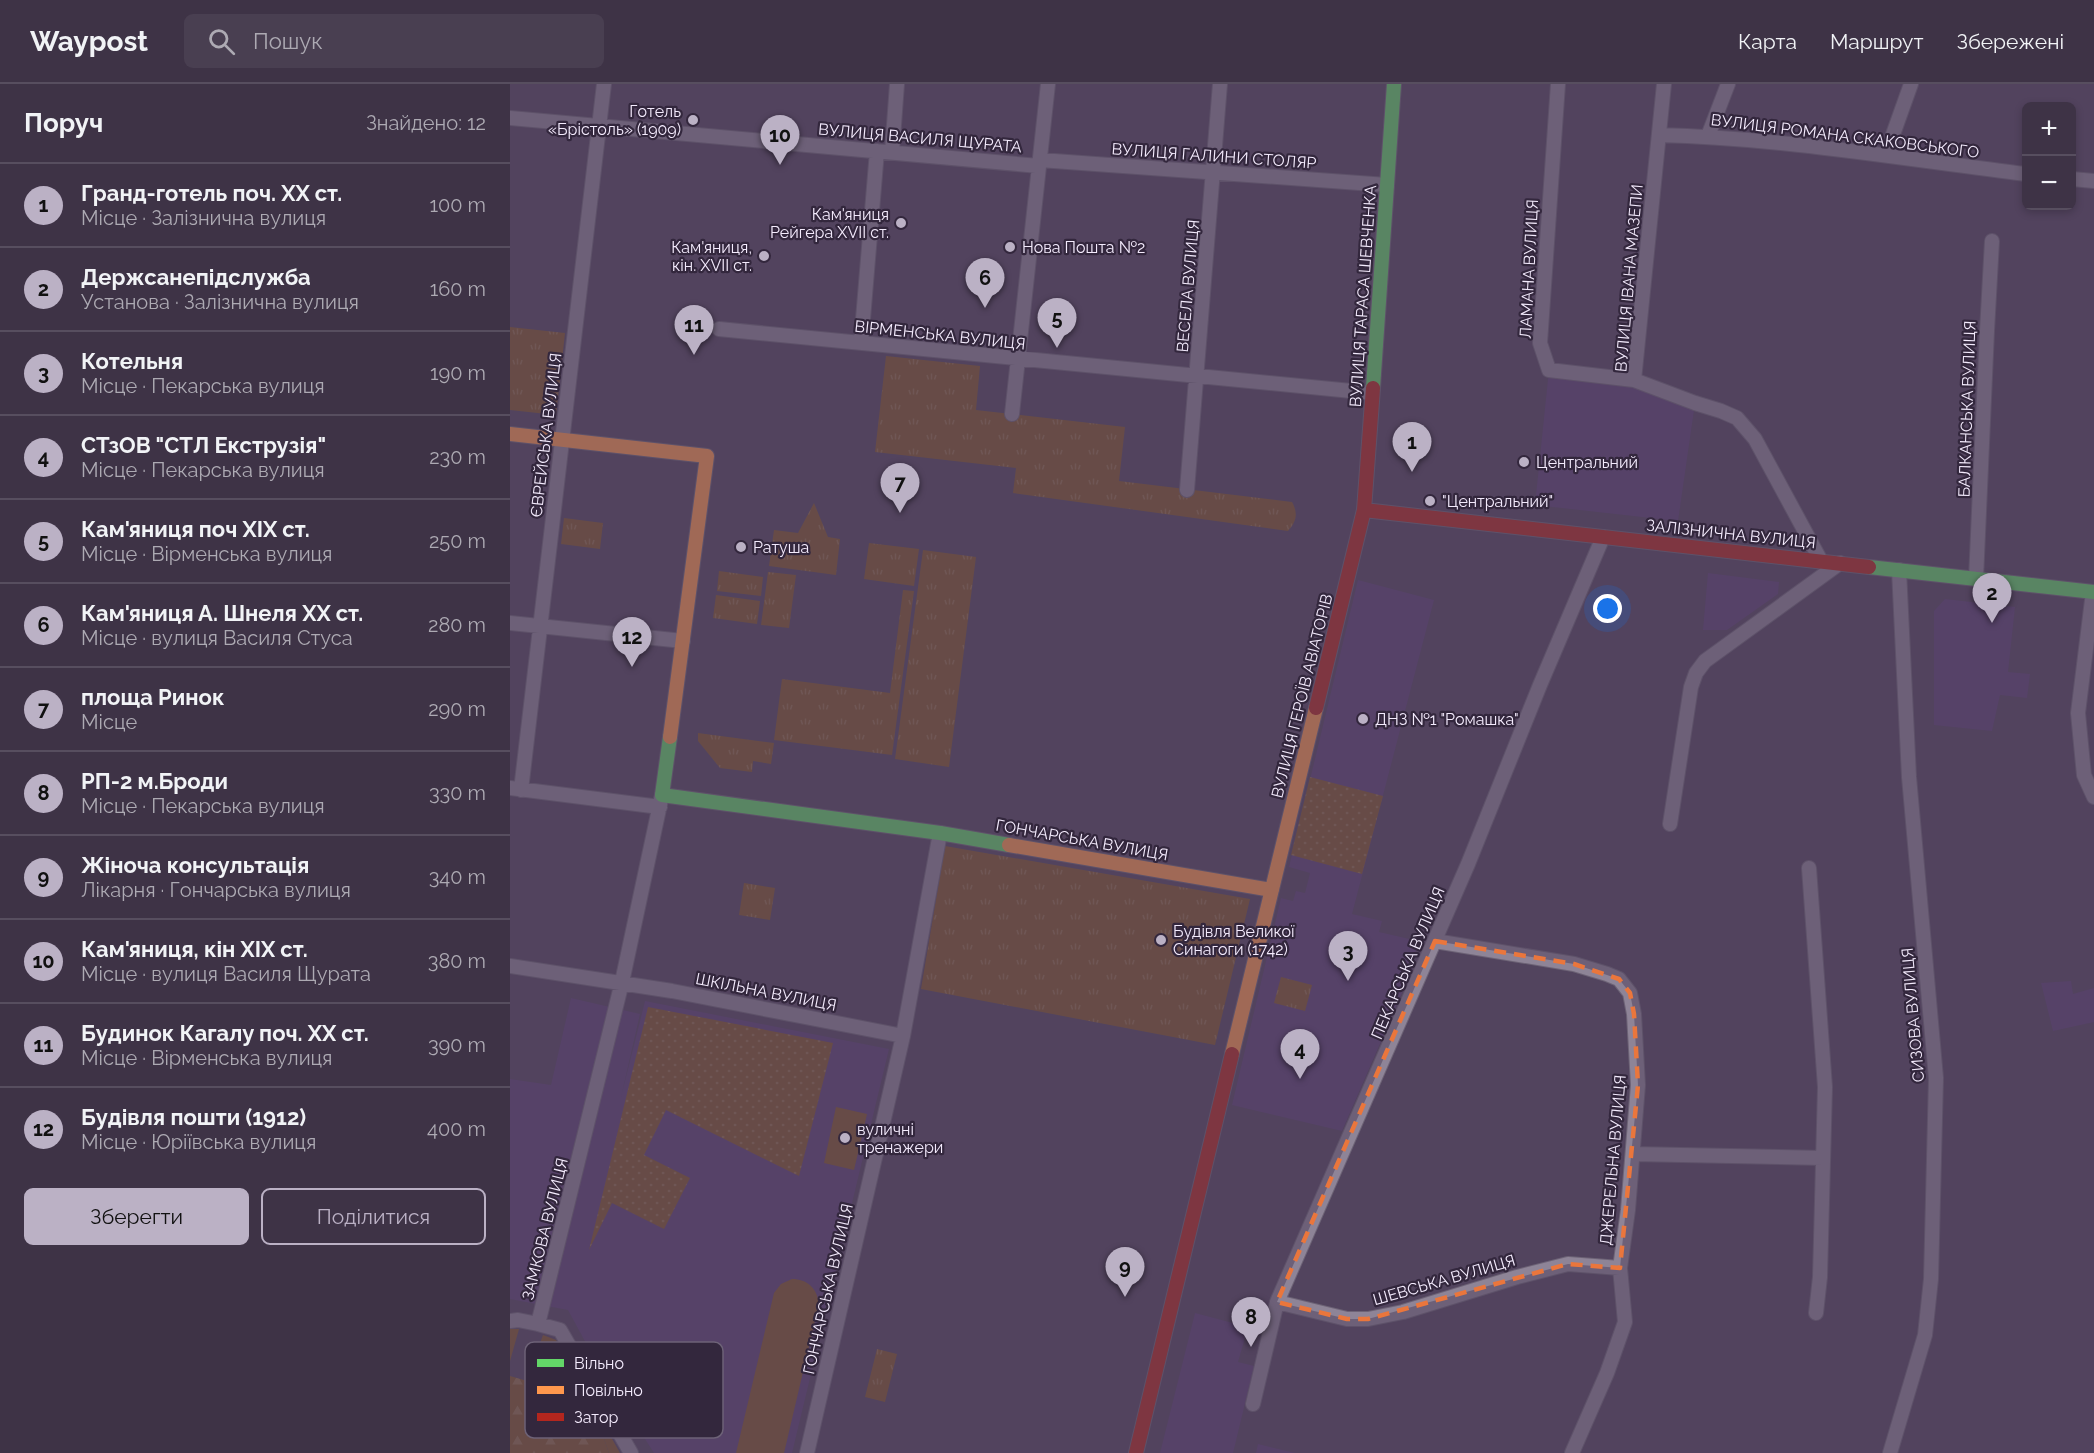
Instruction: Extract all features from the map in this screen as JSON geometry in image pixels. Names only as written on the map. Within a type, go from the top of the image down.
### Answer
[{"type":"main road","name":"ВУЛИЦЯ ТАРАСА ШЕВЧЕНКА","points":[[1364,510],[1394,84]]},
{"type":"main road","points":[[510,434],[707,456],[661,801],[940,832]]},
{"type":"main road","name":"ЗАЛІЗНИЧНА ВУЛИЦЯ","points":[[1364,510],[2093,592]]},
{"type":"main road","name":"ВУЛИЦЯ ГЕРОЇВ АВІАТОРІВ","points":[[1272,890],[1364,510]]},
{"type":"main road","name":"ГОНЧАРСЬКА ВУЛИЦЯ","points":[[940,832],[1272,890]]},
{"type":"main road","points":[[1136,1453],[1272,890]]},
{"type":"street","name":"ЄВРЕЙСЬКА ВУЛИЦЯ","points":[[515,789],[540,626],[604,84]]},
{"type":"street","points":[[892,152],[897,84]]},
{"type":"street","points":[[1012,414],[1048,84]]},
{"type":"street","name":"ВЕСЕЛА ВУЛИЦЯ","points":[[1187,490],[1220,84]]},
{"type":"street","name":"ЛАМАНА ВУЛИЦЯ","points":[[1558,84],[1540,343],[1549,370],[1634,380]]},
{"type":"street","name":"ВУЛИЦЯ ІВАНА МАЗЕПИ","points":[[1664,84],[1634,380],[1737,418],[1755,439],[1821,561]]},
{"type":"street","points":[[1708,136],[1728,84]]},
{"type":"street","points":[[1886,154],[1911,84]]},
{"type":"street","name":"ВУЛИЦЯ ВАСИЛЯ ЩУРАТА","points":[[510,118],[877,151],[1040,163]]},
{"type":"street","name":"ВУЛИЦЯ РОМАНА СКАКОВСЬКОГО","points":[[1659,135],[1708,136],[1886,154],[2022,173]]},
{"type":"street","points":[[861,343],[877,151]]},
{"type":"street","name":"ВУЛИЦЯ ГАЛИНИ СТОЛЯР","points":[[1040,163],[1387,185]]},
{"type":"street","points":[[2076,180],[2094,182]]},
{"type":"street","name":"БАЛКАНСЬКА ВУЛИЦЯ","points":[[1976,579],[1992,241]]},
{"type":"street","name":"ВІРМЕНСЬКА ВУЛИЦЯ","points":[[719,329],[1372,393]]},
{"type":"street","name":"ПЕКАРСЬКА ВУЛИЦЯ","points":[[1253,1404],[1277,1302],[1435,941],[1603,537]]},
{"type":"street","points":[[1670,824],[1691,687],[1696,673],[1705,661],[1840,563]]},
{"type":"street","name":"СИЗОВА ВУЛИЦЯ","points":[[1890,1453],[1925,1335],[1931,1279],[1936,1078],[1909,777],[1899,570]]},
{"type":"street","points":[[2093,592],[2078,713],[2084,776],[2094,797]]},
{"type":"street","points":[[510,623],[683,641]]},
{"type":"street","points":[[515,789],[661,801]]},
{"type":"street","name":"ЗАМКОВА ВУЛИЦЯ","points":[[567,1342],[560,1330],[538,1324],[622,982],[661,801]]},
{"type":"street","name":"ГОНЧАРСЬКА ВУЛИЦЯ","points":[[807,1453],[903,1036],[940,832]]},
{"type":"street","points":[[1809,868],[1825,1087],[1820,1277],[1816,1313]]},
{"type":"street","name":"ДЖЕРЕЛЬНА ВУЛИЦЯ","points":[[1435,941],[1574,964],[1619,979],[1630,993],[1634,1014],[1638,1084],[1628,1210],[1620,1268],[1624,1322],[1607,1374],[1572,1453]]},
{"type":"street","name":"ШКІЛЬНА ВУЛИЦЯ","points":[[510,966],[622,982],[903,1036]]},
{"type":"street","points":[[1633,1154],[1823,1158]]},
{"type":"street","name":"ШЕВСЬКА ВУЛИЦЯ","points":[[1277,1302],[1347,1319],[1368,1319],[1403,1312],[1568,1264],[1620,1268]]},
{"type":"street","points":[[510,1321],[518,1320],[538,1324]]},
{"type":"street","name":"ЗАМКОВА ВУЛИЦЯ","points":[[622,1438],[631,1453]]},
{"type":"highlighted area","points":[[1435,941],[1574,964],[1619,979],[1630,993],[1634,1014],[1638,1085],[1620,1268],[1568,1264],[1368,1319],[1347,1319],[1277,1302]]},
{"type":"shaded area","points":[[1549,370],[1634,380],[1695,403],[1678,521],[1535,505]]},
{"type":"shaded area","points":[[1708,573],[1779,582],[1778,594],[1727,630],[1703,630]]},
{"type":"shaded area","points":[[1358,580],[1434,600],[1352,914],[1382,921],[1379,932],[1418,941],[1413,962],[1415,963],[1342,1131],[1232,1105],[1281,898],[1293,901],[1296,891],[1305,893],[1310,873],[1289,867]]},
{"type":"shaded area","points":[[1945,599],[2015,607],[2008,672],[2030,674],[2027,698],[2000,695],[1992,731],[1934,725],[1934,611]]},
{"type":"shaded area","points":[[2071,981],[2073,994],[2094,988],[2094,1022],[2053,1031],[2041,983]]},
{"type":"shaded area","points":[[571,998],[640,1014],[621,1097],[645,1001],[889,1049],[792,1453],[654,1453],[644,1438],[723,1438],[723,1342],[585,1342],[568,1310],[510,1299],[510,1079],[551,1085]]},
{"type":"shaded area","points":[[1195,1313],[1248,1327],[1238,1362],[1254,1366],[1233,1453],[1160,1453]]},
{"type":"shaded area","points":[[1258,1444],[1295,1453],[1256,1453]]},
{"type":"green space","points":[[510,327],[565,333],[556,415],[510,410]]},
{"type":"green space","points":[[886,356],[980,366],[976,410],[1125,427],[1119,481],[1292,502],[1296,513],[1295,520],[1288,531],[1013,493],[1016,468],[875,452]]},
{"type":"green space","points":[[814,503],[828,537],[840,539],[836,575],[769,566],[774,530],[798,533]]},
{"type":"green space","points":[[564,518],[603,523],[600,549],[561,544]]},
{"type":"green space","points":[[869,543],[919,549],[914,586],[864,579]]},
{"type":"green space","points":[[923,550],[976,557],[949,767],[895,759]]},
{"type":"green space","points":[[719,571],[763,577],[761,596],[717,591]]},
{"type":"green space","points":[[768,572],[796,575],[789,628],[761,625]]},
{"type":"green space","points":[[903,590],[914,591],[892,755],[774,740],[782,679],[890,693]]},
{"type":"green space","points":[[716,595],[760,601],[757,624],[713,618]]},
{"type":"green space","points":[[698,733],[774,743],[771,764],[753,761],[752,772],[720,768],[698,741]]},
{"type":"green space","points":[[1310,777],[1383,796],[1362,874],[1291,855]]},
{"type":"green space","points":[[945,846],[1250,899],[1215,1045],[921,989]]},
{"type":"green space","points":[[744,883],[775,888],[770,920],[739,915]]},
{"type":"green space","points":[[1281,977],[1312,985],[1305,1011],[1274,1003]]},
{"type":"green space","points":[[648,1007],[833,1043],[799,1176],[666,1110],[644,1155],[690,1178],[664,1229],[612,1203],[589,1250]]},
{"type":"green space","name":"вуличні тренажери","points":[[836,1107],[867,1114],[854,1170],[824,1163]]},
{"type":"green space","points":[[792,1279],[810,1285],[816,1293],[819,1304],[784,1453],[736,1453],[774,1293],[781,1284]]},
{"type":"green space","points":[[510,1329],[519,1329],[510,1361]]},
{"type":"green space","points":[[543,1335],[557,1342],[541,1342]]},
{"type":"green space","points":[[877,1349],[897,1354],[885,1402],[865,1397]]},
{"type":"green space","points":[[510,1376],[525,1380],[525,1438],[604,1438],[609,1453],[510,1453]]},
{"type":"green space","points":[[604,1438],[611,1438],[620,1453],[609,1453]]},
{"type":"traffic: fast","points":[[1373,388],[1394,84]]},
{"type":"traffic: fast","points":[[1869,567],[2094,592]]},
{"type":"traffic: fast","points":[[670,737],[662,795],[940,833],[1009,845]]},
{"type":"traffic: slow","points":[[510,434],[707,456],[670,737]]},
{"type":"traffic: slow","points":[[1232,1054],[1316,708]]},
{"type":"traffic: slow","points":[[1009,845],[1272,890]]},
{"type":"traffic: jam","points":[[1316,708],[1364,510],[1373,388]]},
{"type":"traffic: jam","points":[[1364,510],[1869,567]]},
{"type":"traffic: jam","points":[[1136,1453],[1232,1054]]},
{"type":"place","name":"Готель «Брістоль» (1909)","points":[[693,120]]},
{"type":"place","name":"Кам'яниця, кін XIX ст.","points":[[780,165]]},
{"type":"place","name":"Кам'яниця Рейгера XVII ст.","points":[[901,223]]},
{"type":"place","name":"Нова Пошта №2","points":[[1010,247]]},
{"type":"place","name":"Кам'яниця, кін. XVII ст.","points":[[764,256]]},
{"type":"place","name":"Кам'яниця А. Шнеля XX cт.","points":[[985,308]]},
{"type":"place","name":"Кам'яниця поч XIX ст.","points":[[1057,348]]},
{"type":"place","name":"Будинок Кагалу поч. XX ст.","points":[[694,355]]},
{"type":"place","name":"Центральний","points":[[1524,462]]},
{"type":"place","name":"Гранд-готель поч. XX ст.","points":[[1412,472]]},
{"type":"place","name":"\"Центральний\"","points":[[1430,501]]},
{"type":"place","name":"площа Ринок","points":[[900,513]]},
{"type":"place","name":"Ратуша","points":[[741,547]]},
{"type":"place","name":"Держсанепідслужба","points":[[1992,623]]},
{"type":"place","name":"Будівля пошти (1912)","points":[[632,667]]},
{"type":"place","name":"ДНЗ №1 \"Ромашка\"","points":[[1363,719]]},
{"type":"place","name":"Будівля Великої Синагоги (1742)","points":[[1161,940]]},
{"type":"place","name":"Котельня","points":[[1348,981]]},
{"type":"place","name":"СТзОВ \"СТЛ Екструзія\"","points":[[1300,1079]]},
{"type":"place","name":"вуличні тренажери","points":[[845,1138]]},
{"type":"place","name":"Жіноча консультація","points":[[1125,1297]]},
{"type":"place","name":"РП-2 м.Броди","points":[[1251,1347]]}]
